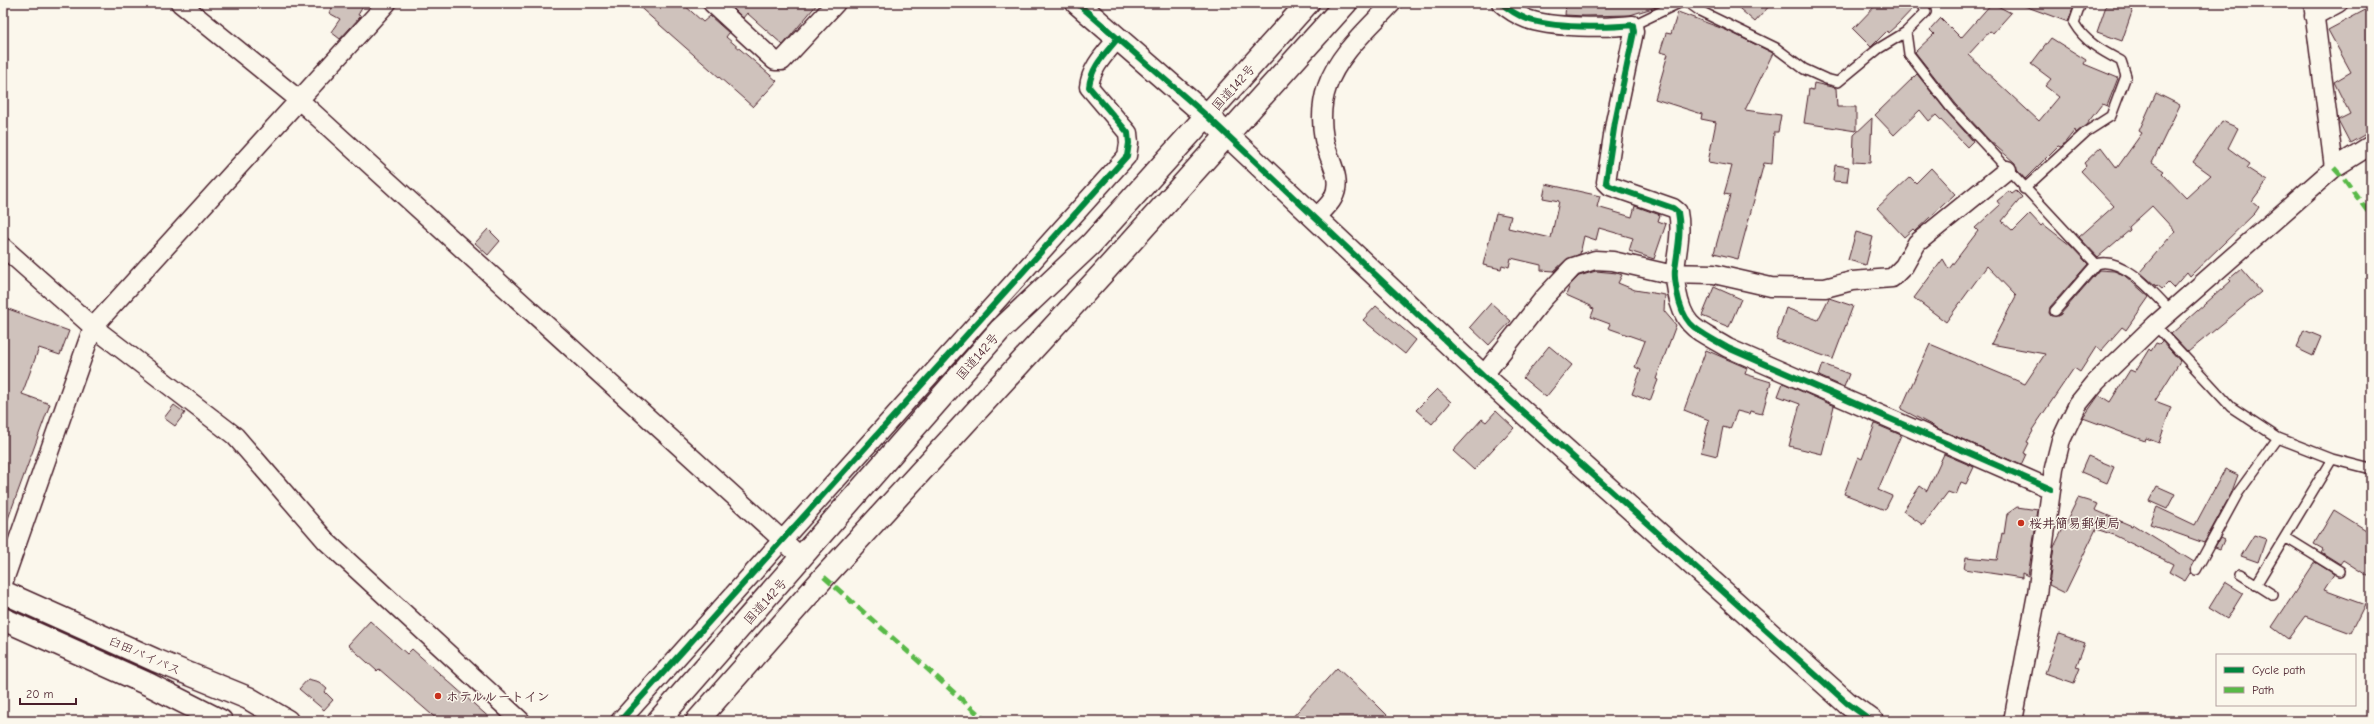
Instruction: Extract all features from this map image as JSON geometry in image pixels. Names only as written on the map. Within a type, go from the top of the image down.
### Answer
[{"type":"main road","points":[[1077,3],[1207,116],[1483,376],[1847,703],[1872,721]]},
{"type":"main road","name":"国道142号","points":[[658,721],[1000,330],[1092,244],[1308,3]]},
{"type":"main road","name":"国道142号","points":[[697,721],[824,577],[1346,3]]},
{"type":"main road","name":"臼田バイパス","points":[[3,592],[155,660],[248,698],[287,721]]},
{"type":"main road","name":"臼田バイパス","points":[[3,619],[150,685],[221,721]]},
{"type":"street","points":[[180,3],[298,99],[802,558]]},
{"type":"street","points":[[3,583],[93,327],[298,99],[387,3]]},
{"type":"street","points":[[712,3],[775,61],[782,61],[836,3]]},
{"type":"street","points":[[1315,218],[1334,197],[1337,184],[1333,162],[1324,140],[1322,124],[1322,107],[1327,87],[1341,60],[1392,3]]},
{"type":"street","points":[[1501,3],[1513,13],[1529,20],[1548,24],[1633,26],[1634,32],[1615,122],[1606,182],[1610,186],[1673,208],[1678,212],[1680,223],[1674,272],[1684,317],[1695,328],[1728,348],[2051,489]]},
{"type":"street","points":[[2334,168],[2313,10],[2338,3]]},
{"type":"street","points":[[620,721],[1127,156],[1129,143],[1128,133],[1090,87],[1090,76],[1097,63],[1118,38]]},
{"type":"street","points":[[2013,721],[2037,594],[2051,489],[2061,440],[2078,404],[2096,382],[2155,325],[2334,168],[2371,145]]},
{"type":"street","points":[[1483,376],[1544,298],[1573,267],[1595,260],[1613,261],[1665,273],[1674,272],[1692,275],[1714,274],[1771,287],[1825,288],[1852,281],[1892,278],[1904,266],[1917,243],[2007,170]]},
{"type":"street","points":[[3,247],[93,327],[235,436],[327,542],[521,721]]},
{"type":"lane","points":[[1633,26],[1679,3]]},
{"type":"lane","points":[[1689,3],[1700,11],[1776,48],[1804,69],[1826,79],[1838,82],[1878,49],[1906,32],[1926,12],[1922,3]]},
{"type":"lane","points":[[2024,189],[2086,132],[2111,116],[2126,76],[2121,61],[2094,46],[2078,30],[2074,23],[2081,3]]},
{"type":"lane","points":[[1906,32],[1909,54],[1951,108],[2024,189],[2096,264]]},
{"type":"lane","points":[[2055,311],[2096,264],[2110,262],[2126,270],[2171,311]]},
{"type":"lane","points":[[2155,325],[2231,407],[2278,438],[2332,459],[2371,470]]},
{"type":"lane","points":[[2196,570],[2238,494],[2278,438]]},
{"type":"lane","points":[[2256,584],[2332,459]]},
{"type":"lane","points":[[2285,537],[2340,571]]},
{"type":"lane","points":[[2240,574],[2273,595]]},
{"type":"building","points":[[335,3],[365,3],[358,15],[361,16],[340,39],[331,32],[340,19],[329,13]]},
{"type":"building","points":[[635,3],[682,3],[703,22],[710,16],[729,33],[726,37],[777,81],[753,107]]},
{"type":"building","points":[[728,3],[818,3],[783,45],[747,13],[743,18]]},
{"type":"building","points":[[1566,3],[1655,3],[1656,7],[1630,15],[1584,16],[1565,15]]},
{"type":"building","points":[[1733,3],[1772,3],[1755,22]]},
{"type":"building","points":[[1878,3],[1916,3],[1916,5],[1898,24],[1888,33],[1887,31],[1871,47],[1853,29]]},
{"type":"building","points":[[1992,3],[2011,13],[1993,33],[1990,31],[1968,55],[2039,121],[2059,97],[2045,86],[2051,79],[2031,64],[2051,38],[2086,60],[2084,64],[2118,78],[2107,106],[2102,104],[2086,125],[2076,133],[2075,130],[2061,147],[2058,146],[2025,179],[2017,170],[2015,163],[1989,140],[1956,104],[1915,52],[1934,34],[1930,30],[1941,18],[1961,38]]},
{"type":"building","points":[[2022,3],[2075,3],[2068,22],[2022,5]]},
{"type":"building","points":[[2107,3],[2135,3],[2122,41],[2097,32]]},
{"type":"building","points":[[2371,7],[2371,131],[2350,143],[2338,120],[2350,114],[2334,82],[2351,72],[2328,30]]},
{"type":"building","points":[[1678,12],[1726,30],[1773,53],[1745,110],[1781,115],[1778,132],[1774,132],[1772,164],[1764,163],[1738,259],[1714,253],[1730,195],[1724,194],[1732,166],[1708,162],[1716,122],[1701,119],[1702,114],[1655,99],[1668,54],[1660,52],[1666,33],[1671,34]]},
{"type":"building","points":[[1917,74],[1947,112],[1973,141],[1967,147],[1936,115],[1929,121],[1920,110],[1894,135],[1875,115]]},
{"type":"building","points":[[1814,83],[1836,88],[1837,107],[1856,107],[1856,131],[1804,123],[1809,89],[1813,90]]},
{"type":"building","points":[[2156,93],[2180,105],[2152,163],[2164,171],[2162,173],[2186,198],[2211,175],[2193,162],[2222,121],[2238,128],[2228,148],[2250,164],[2247,168],[2267,181],[2252,201],[2259,207],[2255,213],[2190,276],[2187,272],[2173,288],[2168,283],[2162,289],[2157,285],[2156,286],[2140,272],[2175,231],[2152,206],[2129,227],[2130,230],[2098,257],[2079,237],[2114,206],[2081,171],[2086,166],[2084,163],[2101,147],[2117,168],[2142,133],[2139,131]]},
{"type":"building","points":[[1872,118],[1870,163],[1853,162],[1854,135]]},
{"type":"building","points":[[1835,165],[1849,167],[1847,182],[1833,181]]},
{"type":"building","points":[[1931,168],[1955,194],[1915,231],[1913,229],[1904,237],[1877,208],[1910,177],[1916,183]]},
{"type":"building","points":[[1546,184],[1600,196],[1597,207],[1632,217],[1635,206],[1660,215],[1658,221],[1666,224],[1654,259],[1629,251],[1633,238],[1599,228],[1596,240],[1584,236],[1580,254],[1566,260],[1554,271],[1541,270],[1541,265],[1511,258],[1509,267],[1502,265],[1501,269],[1483,265],[1496,213],[1511,216],[1508,228],[1551,238],[1559,201],[1543,198]]},
{"type":"building","points":[[2009,191],[2012,194],[2016,191],[2022,197],[2002,221],[2013,231],[2030,214],[2041,226],[2043,224],[2070,245],[2088,264],[2050,307],[2049,313],[2051,316],[2060,315],[2099,270],[2114,271],[2124,275],[2149,297],[2126,330],[2122,327],[2101,351],[2096,347],[2080,372],[2074,368],[2032,430],[2033,431],[2027,442],[2029,443],[2024,453],[2026,454],[2021,465],[1939,429],[1901,409],[1930,344],[2025,384],[2045,354],[1991,344],[2016,296],[1987,266],[1946,322],[1914,298],[1943,259],[1949,269],[1978,231],[1975,228],[2000,205],[1997,201]]},
{"type":"building","points":[[488,229],[500,241],[488,255],[475,243]]},
{"type":"building","points":[[1856,232],[1873,237],[1866,265],[1848,260]]},
{"type":"building","points":[[2241,269],[2261,292],[2188,352],[2171,334],[2231,281],[2229,279]]},
{"type":"building","points":[[1596,271],[1617,273],[1622,275],[1618,283],[1635,290],[1665,295],[1664,311],[1676,325],[1656,379],[1658,380],[1650,401],[1632,394],[1641,370],[1635,367],[1645,341],[1608,328],[1610,324],[1591,317],[1594,309],[1591,308],[1591,306],[1566,295],[1570,285],[1579,276]]},
{"type":"building","points":[[1714,287],[1741,299],[1729,327],[1702,316]]},
{"type":"building","points":[[1829,298],[1853,306],[1833,359],[1776,339],[1786,308],[1818,320]]},
{"type":"building","points":[[1491,303],[1511,321],[1489,345],[1470,327]]},
{"type":"building","points":[[1376,306],[1416,340],[1405,354],[1363,320]]},
{"type":"building","points":[[3,307],[69,331],[60,355],[39,348],[22,394],[50,404],[5,527],[3,527]]},
{"type":"building","points":[[2304,330],[2321,337],[2313,356],[2296,348]]},
{"type":"building","points":[[2162,341],[2180,361],[2155,401],[2171,407],[2159,443],[2146,438],[2145,441],[2083,418],[2099,395],[2110,402],[2130,370],[2135,372],[2149,349],[2151,351],[2156,343],[2159,344]]},
{"type":"building","points":[[1549,346],[1572,365],[1546,397],[1523,378]]},
{"type":"building","points":[[1706,350],[1747,368],[1745,374],[1771,382],[1762,414],[1750,411],[1749,414],[1737,411],[1730,429],[1723,427],[1717,456],[1701,452],[1709,420],[1684,410]]},
{"type":"building","points":[[1823,364],[1849,374],[1844,387],[1819,376]]},
{"type":"building","points":[[1783,383],[1834,406],[1822,454],[1789,446],[1800,404],[1778,396]]},
{"type":"building","points":[[1437,389],[1451,402],[1432,424],[1416,410]]},
{"type":"building","points":[[174,405],[185,413],[175,426],[164,418]]},
{"type":"building","points":[[1496,411],[1514,428],[1474,470],[1453,451],[1482,419],[1486,422]]},
{"type":"building","points":[[1875,424],[1901,435],[1878,490],[1892,496],[1885,510],[1844,494],[1858,457],[1862,459]]},
{"type":"building","points":[[1944,454],[1974,467],[1966,484],[1961,482],[1956,495],[1948,492],[1923,525],[1903,511],[1920,486],[1927,491]]},
{"type":"building","points":[[2088,456],[2114,467],[2107,483],[2081,472]]},
{"type":"building","points":[[2225,469],[2238,475],[2231,494],[2204,543],[2150,524],[2157,507],[2195,525]]},
{"type":"building","points":[[2157,486],[2175,494],[2167,509],[2149,501]]},
{"type":"building","points":[[2078,498],[2098,504],[2095,510],[2132,526],[2133,524],[2194,562],[2190,570],[2191,574],[2190,573],[2185,581],[2169,572],[2173,564],[2114,535],[2096,529],[2065,593],[2049,585],[2054,547]]},
{"type":"building","points":[[2017,507],[2038,510],[2028,576],[2022,573],[2022,578],[1964,569],[1966,557],[1997,560],[2002,533],[2004,534],[2007,514]]},
{"type":"building","points":[[2334,510],[2371,533],[2371,578],[2343,560],[2340,564],[2321,552],[2323,549],[2314,544]]},
{"type":"building","points":[[2254,535],[2266,539],[2258,562],[2241,556]]},
{"type":"building","points":[[2220,538],[2224,540],[2220,549],[2215,547]]},
{"type":"building","points":[[2315,562],[2334,574],[2324,590],[2365,605],[2351,633],[2305,616],[2288,639],[2272,627]]},
{"type":"building","points":[[2225,582],[2243,593],[2227,619],[2209,608]]},
{"type":"building","name":"ホテルルートイン","points":[[370,621],[407,654],[412,649],[493,721],[439,721],[379,669],[377,671],[348,645]]},
{"type":"building","points":[[2059,634],[2085,643],[2076,667],[2080,668],[2074,683],[2045,673]]},
{"type":"building","points":[[1337,668],[1375,703],[1393,721],[1289,721]]},
{"type":"building","points":[[308,679],[319,682],[327,689],[325,692],[333,700],[324,710],[299,689]]},
{"type":"marked path","points":[[2334,168],[2345,180],[2371,216]]},
{"type":"marked path","points":[[824,577],[986,721]]},
{"type":"cycle path","points":[[1077,3],[1207,116],[1483,376],[1847,703],[1872,721]]},
{"type":"cycle path","points":[[1501,3],[1513,12],[1537,22],[1564,26],[1594,27],[1633,25],[1634,32],[1615,122],[1606,182],[1610,186],[1673,208],[1678,212],[1679,234],[1675,281],[1680,304],[1684,314],[1694,327],[1728,348],[2051,489]]},
{"type":"cycle path","points":[[620,721],[1127,156],[1129,143],[1128,133],[1089,87],[1090,80],[1096,67],[1118,38]]},
{"type":"place","name":"桜井簡易郵便局","points":[[2021,523]]},
{"type":"place","name":"ホテルルートイン","points":[[438,696]]}]
